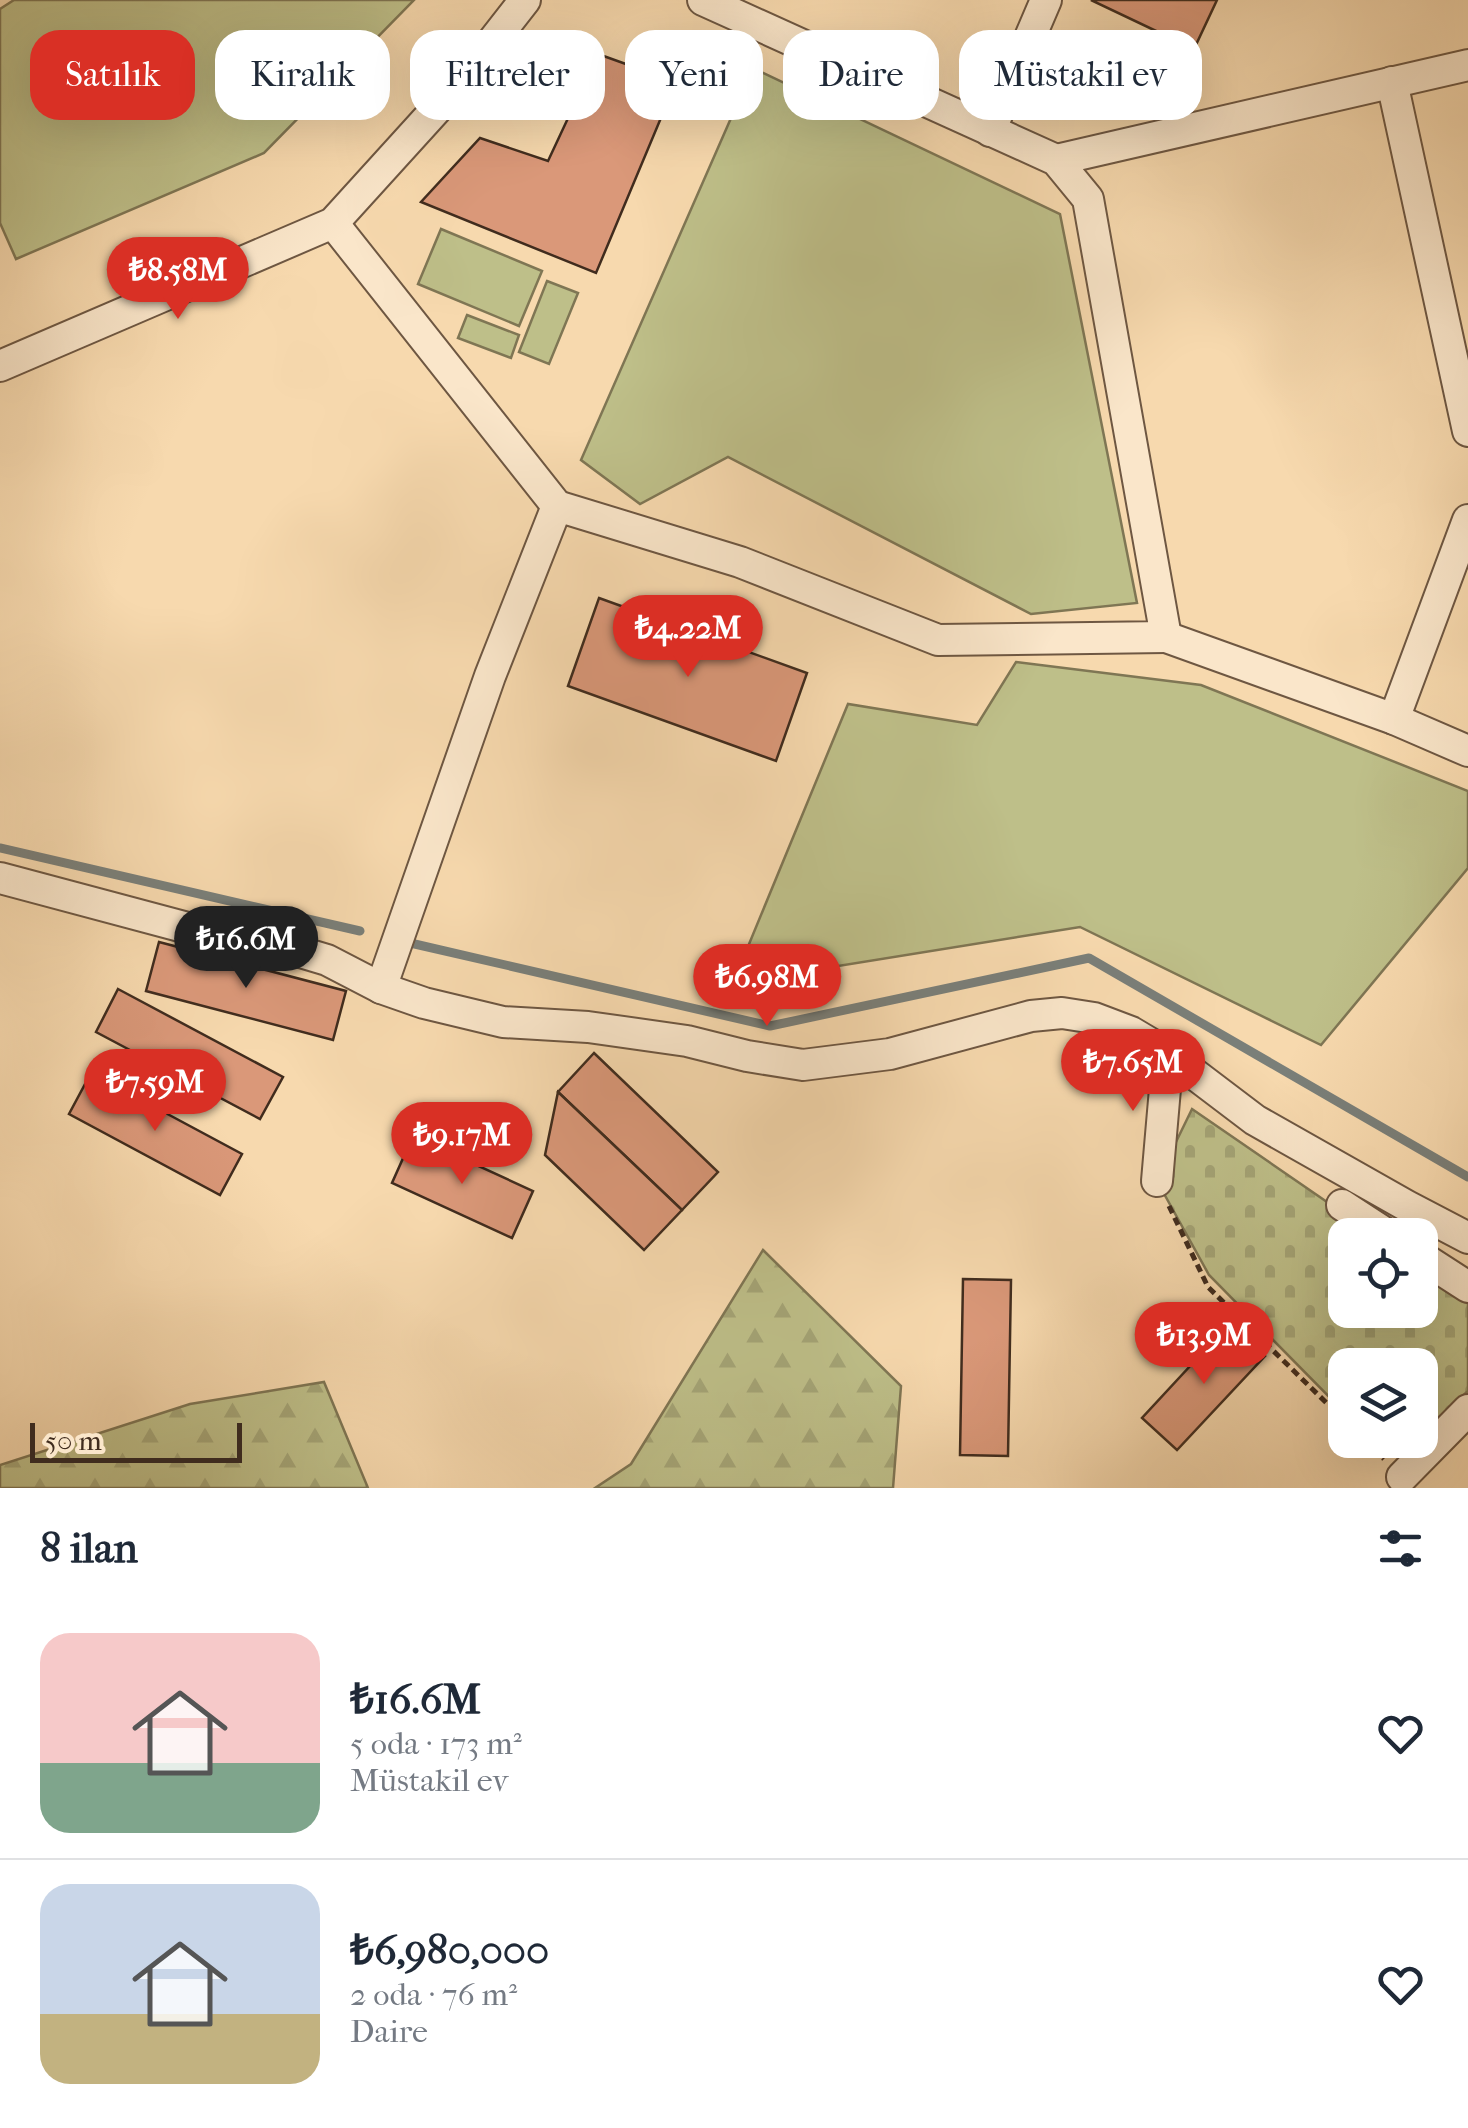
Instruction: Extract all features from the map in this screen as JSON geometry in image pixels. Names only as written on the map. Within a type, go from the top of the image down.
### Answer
[{"type":"street","points":[[0,366],[333,223],[461,82],[525,0]]},
{"type":"street","points":[[703,0],[1056,160],[1088,199],[1166,636]]},
{"type":"street","points":[[990,130],[1046,0]]},
{"type":"street","points":[[1056,160],[1468,65]]},
{"type":"street","points":[[1392,82],[1468,431]]},
{"type":"street","points":[[333,223],[557,506],[740,562],[938,640],[1166,636],[1394,719],[1468,751]]},
{"type":"street","points":[[380,988],[490,676],[557,506]]},
{"type":"street","points":[[1394,719],[1468,520]]},
{"type":"street","points":[[0,878],[195,930],[282,947],[327,960],[380,988],[503,1022],[588,1026],[803,1065],[890,1054],[1031,1016],[1062,1013],[1094,1018],[1131,1032],[1168,1054],[1255,1120],[1468,1238]]},
{"type":"street","points":[[1157,1181],[1168,1054]]},
{"type":"street","points":[[1342,1205],[1362,1218]]},
{"type":"street","points":[[1438,1268],[1468,1288]]},
{"type":"street","points":[[1402,1477],[1468,1410]]},
{"type":"path","points":[[1157,1181],[1208,1287],[1328,1404]]},
{"type":"green space","points":[[14,0],[414,0],[385,30],[215,30],[215,120],[296,120],[264,153],[16,259],[0,223],[0,9]]},
{"type":"green space","points":[[763,73],[783,82],[783,120],[862,120],[1060,214],[1137,603],[1031,614],[728,457],[640,504],[581,460],[730,120],[763,120]]},
{"type":"green space","points":[[441,229],[542,271],[519,326],[418,284]]},
{"type":"green space","points":[[547,281],[578,293],[549,364],[519,352]]},
{"type":"green space","points":[[467,315],[519,335],[511,358],[458,338]]},
{"type":"green space","points":[[1016,662],[1201,685],[1468,791],[1468,868],[1321,1045],[1080,927],[733,983],[848,704],[977,725]]},
{"type":"green space","points":[[1192,1109],[1350,1218],[1328,1218],[1328,1328],[1438,1328],[1438,1279],[1468,1300],[1468,1391],[1438,1418],[1438,1348],[1328,1348],[1328,1396],[1209,1275],[1157,1181]]},
{"type":"green space","points":[[763,1250],[901,1386],[893,1488],[595,1488],[631,1464]]},
{"type":"green space","points":[[324,1382],[368,1488],[0,1488],[0,1465],[190,1404]]},
{"type":"building","points":[[1091,0],[1217,0],[1202,32],[1154,30]]},
{"type":"building","points":[[605,57],[625,64],[625,120],[660,120],[596,273],[421,202],[480,138],[548,161],[567,120],[605,120]]},
{"type":"building","points":[[599,598],[807,673],[776,761],[568,686]]},
{"type":"building","points":[[159,942],[346,991],[333,1040],[146,991]]},
{"type":"building","points":[[118,989],[283,1077],[260,1119],[96,1032]]},
{"type":"building","points":[[594,1053],[718,1172],[682,1210],[558,1092]]},
{"type":"building","points":[[91,1073],[242,1154],[220,1195],[69,1114]]},
{"type":"building","points":[[558,1092],[682,1210],[644,1250],[545,1155]]},
{"type":"building","points":[[413,1136],[533,1191],[512,1238],[392,1183]]},
{"type":"building","points":[[963,1279],[1011,1280],[1008,1456],[960,1455]]},
{"type":"building","points":[[1230,1323],[1265,1356],[1177,1450],[1142,1418]]},
{"type":"waterway","points":[[0,848],[360,931]]},
{"type":"waterway","points":[[406,942],[770,1026],[1089,958],[1468,1177]]}]
